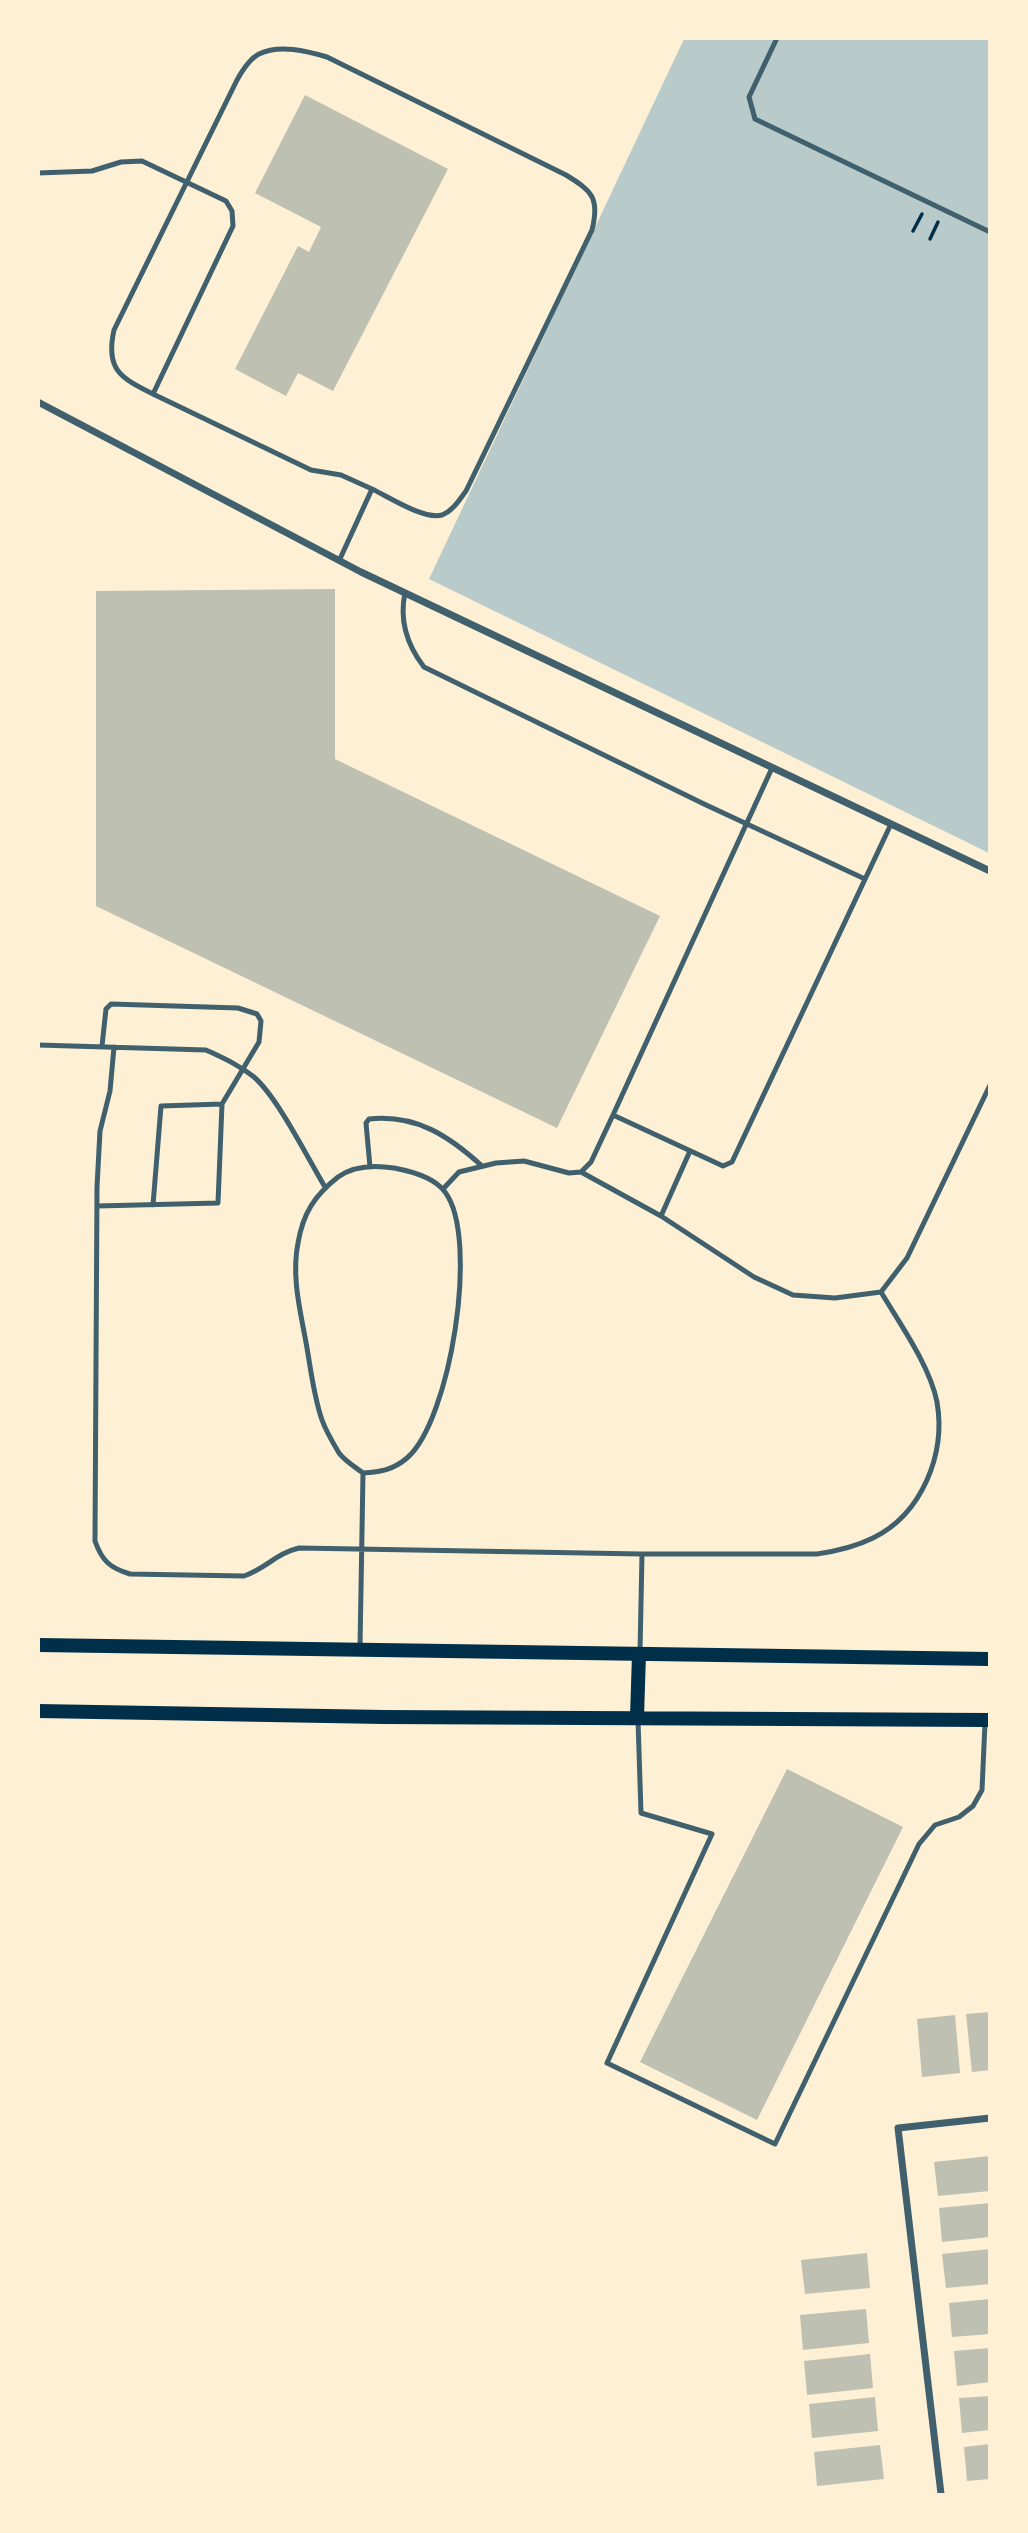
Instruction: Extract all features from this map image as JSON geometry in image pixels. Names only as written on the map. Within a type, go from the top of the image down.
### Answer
[{"type":"main road","points":[[38,1645],[989,1659]]},
{"type":"main road","points":[[638,1717],[639,1654]]},
{"type":"main road","points":[[38,1712],[987,1720]]},
{"type":"street","points":[[38,402],[340,561],[989,871]]},
{"type":"street","points":[[941,2494],[898,2128],[989,2118]]},
{"type":"lane","points":[[777,38],[749,97],[755,120],[989,232]]},
{"type":"lane","points":[[295,50],[327,57],[566,175],[593,196],[596,213],[592,230],[466,491],[454,508],[441,515],[426,515],[341,475],[311,470],[153,394],[125,379],[115,367],[110,349],[114,330],[185,181],[247,65],[259,54],[295,50]]},
{"type":"lane","points":[[38,173],[92,171],[121,162],[142,161],[226,201],[232,211],[233,226],[153,394]]},
{"type":"lane","points":[[340,561],[372,489]]},
{"type":"lane","points":[[405,593],[401,610],[408,642],[424,667],[865,879]]},
{"type":"lane","points":[[581,1172],[591,1162],[772,768]]},
{"type":"lane","points":[[613,1115],[723,1166],[732,1162],[891,824]]},
{"type":"lane","points":[[97,1206],[218,1203],[222,1104],[259,1042],[261,1021],[257,1014],[238,1008],[111,1004],[106,1009],[102,1046]]},
{"type":"lane","points":[[38,1045],[206,1050],[231,1061],[255,1078],[272,1099],[325,1187]]},
{"type":"lane","points":[[114,1047],[110,1091],[100,1130],[97,1206],[95,1541],[101,1558],[113,1569],[130,1574],[244,1576],[256,1571],[282,1552],[299,1548],[642,1553],[843,1550],[875,1538],[903,1517],[925,1487],[937,1454],[937,1400],[926,1372],[881,1292]]},
{"type":"lane","points":[[443,1189],[459,1172],[482,1166],[524,1161],[569,1173],[581,1172],[661,1216],[754,1277],[793,1295],[835,1298],[881,1292],[907,1258],[989,1085]]},
{"type":"lane","points":[[153,1205],[162,1106],[222,1104]]},
{"type":"lane","points":[[370,1167],[366,1123],[369,1119],[382,1117],[421,1125],[440,1133],[482,1166]]},
{"type":"lane","points":[[661,1216],[690,1151]]},
{"type":"lane","points":[[382,1166],[409,1172],[443,1189],[452,1202],[459,1225],[459,1311],[450,1358],[425,1433],[408,1457],[385,1472],[363,1473],[341,1455],[323,1421],[313,1383],[296,1289],[298,1242],[307,1213],[318,1192],[325,1187],[342,1174],[370,1167],[382,1166]]},
{"type":"lane","points":[[359,1650],[363,1473]]},
{"type":"lane","points":[[639,1654],[642,1553]]},
{"type":"lane","points":[[638,1717],[641,1813],[712,1834],[607,2063],[775,2144],[919,1844],[935,1825],[959,1817],[973,1806],[982,1790],[987,1720]]},
{"type":"path","points":[[913,231],[923,212]]},
{"type":"path","points":[[930,239],[939,219]]},
{"type":"shaded area","points":[[684,39],[989,39],[989,853],[429,579]]},
{"type":"building","points":[[305,95],[448,169],[333,391],[298,373],[286,396],[235,369],[298,246],[309,252],[321,227],[255,193]]},
{"type":"building","points":[[335,589],[335,759],[660,916],[557,1128],[96,906],[96,591]]},
{"type":"building","points":[[787,1769],[903,1827],[757,2120],[640,2062]]},
{"type":"building","points":[[990,2012],[990,2070],[972,2072],[966,2014]]},
{"type":"building","points":[[955,2015],[960,2073],[922,2077],[917,2019]]},
{"type":"building","points":[[990,2156],[990,2191],[938,2196],[934,2162]]},
{"type":"building","points":[[990,2203],[990,2237],[942,2242],[939,2208]]},
{"type":"building","points":[[990,2249],[990,2284],[946,2288],[942,2254]]},
{"type":"building","points":[[867,2253],[870,2288],[805,2294],[801,2260]]},
{"type":"building","points":[[990,2299],[990,2334],[952,2337],[949,2303]]},
{"type":"building","points":[[866,2309],[869,2343],[803,2350],[800,2315]]},
{"type":"building","points":[[990,2348],[990,2382],[957,2386],[954,2351]]},
{"type":"building","points":[[870,2354],[873,2388],[807,2395],[804,2361]]},
{"type":"building","points":[[990,2396],[990,2430],[962,2433],[959,2398]]},
{"type":"building","points":[[875,2397],[878,2431],[812,2438],[809,2404]]},
{"type":"building","points":[[990,2444],[990,2479],[967,2481],[964,2447]]},
{"type":"building","points":[[880,2445],[884,2479],[817,2486],[814,2452]]}]
